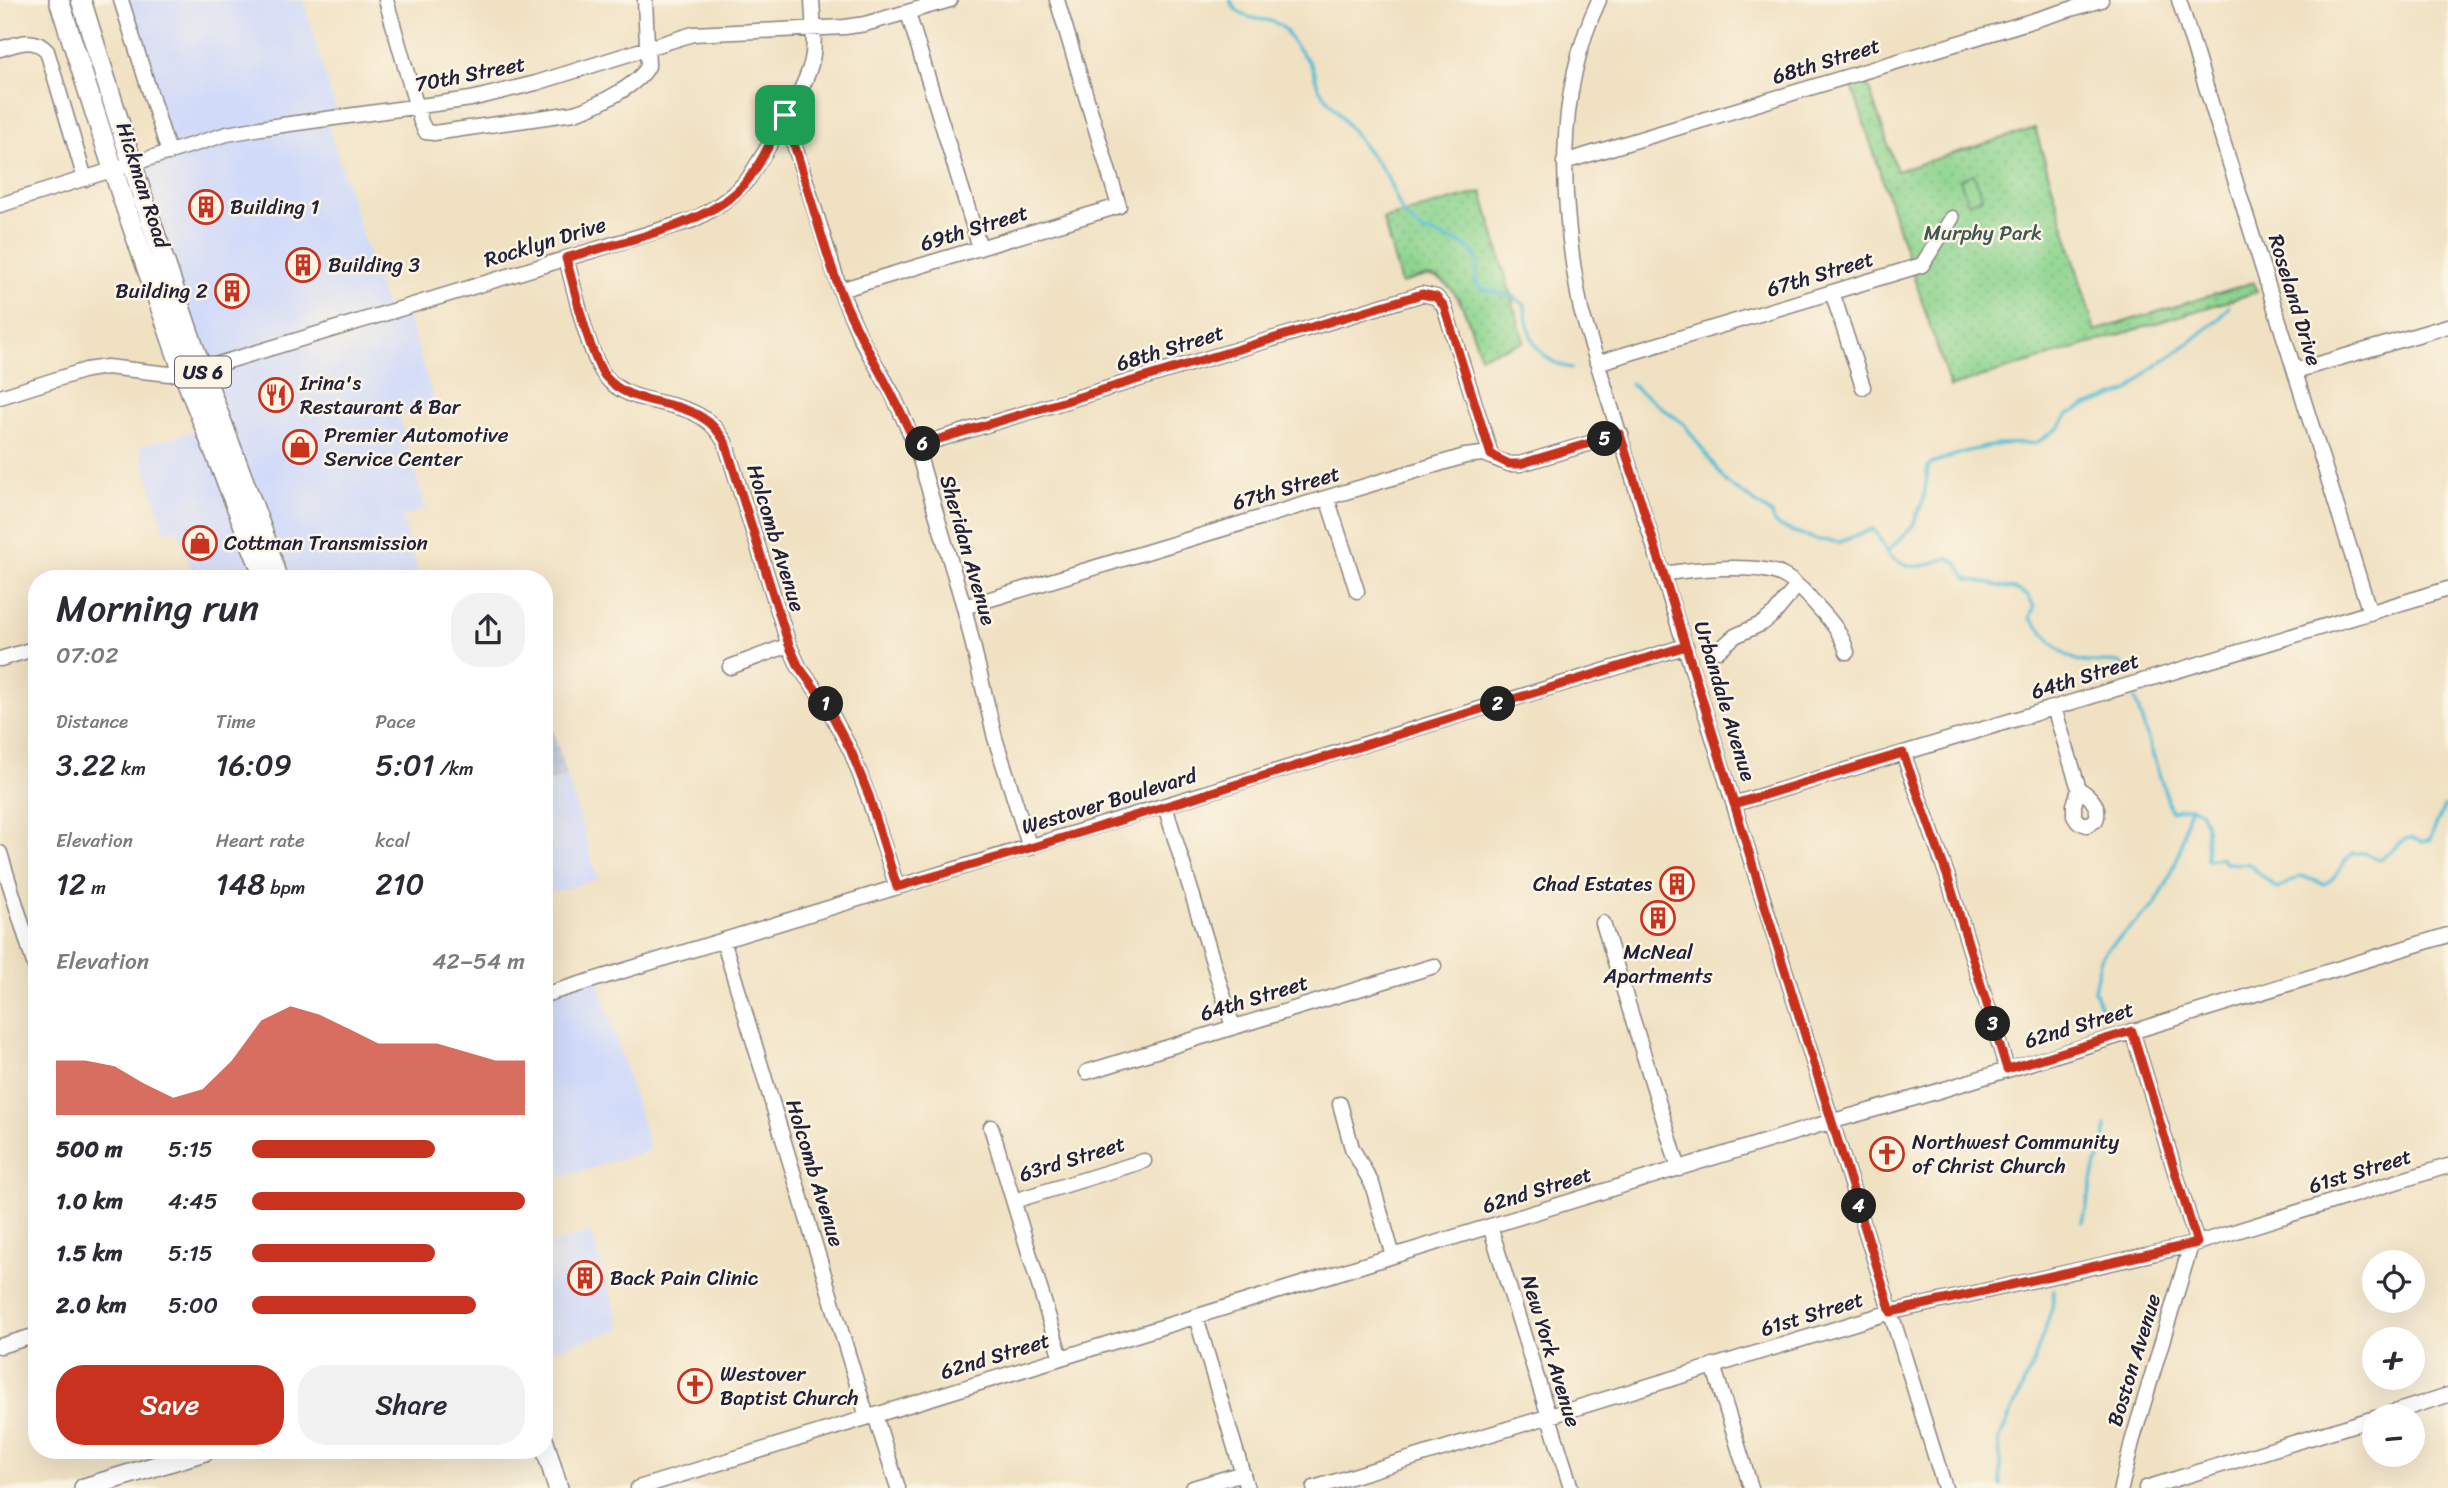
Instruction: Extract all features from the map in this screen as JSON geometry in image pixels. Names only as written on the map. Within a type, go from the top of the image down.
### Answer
[{"type":"main road","name":"Hickman Road","points":[[59,0],[114,170],[192,370],[268,546],[269,570]]},
{"type":"main road","name":"Hickman Road","points":[[81,0],[133,164],[192,370]]},
{"type":"main road","points":[[84,1488],[179,1459]]},
{"type":"main road","points":[[536,1459],[545,1488]]},
{"type":"main road","points":[[549,1459],[558,1488]]},
{"type":"street","points":[[121,0],[169,153]]},
{"type":"street","points":[[386,0],[426,132],[434,133],[582,111],[643,76],[648,66],[645,0]]},
{"type":"street","name":"Rocklyn Drive","points":[[192,370],[693,220],[721,205],[748,178],[809,71],[813,53],[812,0]]},
{"type":"street","name":"70th Street","points":[[0,205],[227,135],[471,99],[513,89],[693,34],[865,24],[950,0]]},
{"type":"street","name":"69th Street","points":[[840,290],[1119,206],[1057,0]]},
{"type":"street","name":"Urbandale Avenue","points":[[1599,0],[1580,54],[1570,100],[1564,162],[1566,219],[1585,327],[1664,574],[1945,1488]]},
{"type":"street","name":"68th Street","points":[[1564,162],[2101,0]]},
{"type":"street","name":"Roseland Drive","points":[[2179,0],[2370,613]]},
{"type":"street","points":[[908,13],[980,248]]},
{"type":"street","points":[[0,49],[33,41],[47,51],[85,179]]},
{"type":"street","name":"Sheridan Avenue","points":[[785,115],[840,290],[861,339],[892,393],[916,446],[964,607],[995,738],[1030,848]]},
{"type":"street","name":"67th Street","points":[[1597,363],[1922,265],[1952,218]]},
{"type":"street","name":"Holcomb Avenue","points":[[566,258],[594,352],[607,377],[616,386],[633,395],[702,417],[716,427],[725,442],[789,645],[799,667],[825,702],[851,751],[869,796],[897,887]]},
{"type":"street","points":[[1832,292],[1863,387]]},
{"type":"street","name":"68th Street","points":[[916,446],[1422,294],[1436,297],[1444,306],[1491,455]]},
{"type":"street","points":[[2295,371],[2448,326]]},
{"type":"street","points":[[0,397],[86,370],[107,367],[169,374],[192,370]]},
{"type":"street","name":"67th Street","points":[[964,607],[1465,456],[1491,455],[1509,464],[1520,464],[1620,434]]},
{"type":"street","points":[[1327,498],[1356,591]]},
{"type":"street","points":[[1664,574],[1755,568],[1782,575],[1829,618],[1839,632],[1847,652]]},
{"type":"street","points":[[1719,650],[1735,636],[1763,623],[1774,614],[1797,586]]},
{"type":"street","name":"64th Street","points":[[1734,804],[2448,589]]},
{"type":"street","points":[[730,667],[789,645]]},
{"type":"street","name":"Westover Boulevard","points":[[553,992],[1686,646]]},
{"type":"street","points":[[0,659],[28,651]]},
{"type":"street","points":[[2054,708],[2079,789]]},
{"type":"street","points":[[1903,753],[1947,875],[2007,1069]]},
{"type":"street","points":[[1165,806],[1233,1027]]},
{"type":"street","points":[[0,853],[28,944]]},
{"type":"street","points":[[1603,923],[1679,1169]]},
{"type":"street","name":"62nd Street","points":[[638,1488],[1832,1121],[2448,935]]},
{"type":"street","name":"Holcomb Avenue","points":[[723,940],[871,1416],[898,1488]]},
{"type":"street","name":"64th Street","points":[[1087,1072],[1434,966]]},
{"type":"street","points":[[2132,1031],[2194,1244]]},
{"type":"street","points":[[1340,1104],[1352,1148],[1372,1184],[1393,1256]]},
{"type":"street","points":[[991,1127],[1061,1358]]},
{"type":"street","name":"63rd Street","points":[[1014,1201],[1144,1161]]},
{"type":"street","name":"61st Street","points":[[1314,1488],[1891,1312],[2194,1244],[2448,1166]]},
{"type":"street","name":"New York Avenue","points":[[1490,1226],[1572,1488]]},
{"type":"street","name":"Boston Avenue","points":[[2121,1488],[2125,1466],[2194,1244]]},
{"type":"street","points":[[1196,1317],[1248,1488]]},
{"type":"street","points":[[0,1346],[28,1338]]},
{"type":"street","points":[[1713,1365],[1751,1488]]},
{"type":"street","points":[[2420,1404],[2448,1395]]},
{"type":"street","points":[[2146,1488],[2362,1422]]},
{"type":"street","points":[[1193,1488],[1243,1473]]},
{"type":"shaded area","points":[[121,0],[303,0],[338,117],[326,119],[387,312],[405,307],[435,404],[399,416],[426,509],[402,517],[417,570],[274,570],[133,164],[169,153]]},
{"type":"shaded area","points":[[206,428],[261,570],[191,570],[178,528],[165,532],[139,447]]},
{"type":"shaded area","points":[[553,730],[567,776],[553,780]]},
{"type":"shaded area","points":[[567,776],[598,879],[553,892],[553,780]]},
{"type":"shaded area","points":[[598,978],[650,1150],[553,1180],[553,992]]},
{"type":"shaded area","points":[[591,1232],[621,1329],[553,1350],[553,1243]]},
{"type":"green space","name":"Murphy Park","points":[[1867,82],[1897,171],[2035,128],[2095,331],[2254,282],[2257,292],[1950,387],[1852,86]]},
{"type":"green space","points":[[1974,174],[1982,198],[1968,203],[1960,179]]},
{"type":"green space","points":[[1482,192],[1524,342],[1480,356],[1464,310],[1443,281],[1430,276],[1401,284],[1383,219]]},
{"type":"waterway","points":[[1230,0],[1241,14],[1276,23],[1284,29],[1311,65],[1319,88],[1387,176],[1403,214],[1422,231],[1460,243],[1475,253],[1478,267],[1475,281],[1481,289],[1512,296],[1525,305],[1528,328],[1536,346],[1550,360],[1571,368]]},
{"type":"waterway","points":[[1887,552],[1912,527],[1924,498],[1928,467],[1931,463],[2001,444],[2036,443],[2060,427],[2068,415],[2080,408],[2129,391],[2147,372],[2221,317],[2229,306]]},
{"type":"waterway","points":[[1630,384],[1684,424],[1727,483],[1772,514],[1774,523],[1780,527],[1818,540],[1840,542],[1873,529],[1890,556],[1903,564],[1922,566],[1948,558],[1957,563],[1967,579],[2018,590],[2028,596],[2034,607],[2030,618],[2066,654],[2085,662],[2120,663],[2128,675]]},
{"type":"waterway","points":[[2135,699],[2171,811],[2191,807],[2200,811],[2206,825],[2207,860],[2221,858],[2225,863],[2249,864],[2277,889],[2301,876],[2324,884],[2333,878],[2352,853],[2364,853],[2379,859],[2408,838],[2422,842],[2430,839],[2444,807],[2448,807]]},
{"type":"waterway","points":[[2104,1015],[2094,990],[2100,961],[2106,950],[2155,905],[2179,855],[2191,807]]},
{"type":"waterway","points":[[2083,1222],[2096,1164],[2102,1154],[2106,1126]]},
{"type":"waterway","points":[[2001,1486],[1999,1440],[2034,1361],[2052,1308],[2054,1290]]},
{"type":"place","name":"Building 1","points":[[206,207]]},
{"type":"place","name":"Building 3","points":[[303,265]]},
{"type":"place","name":"Building 2","points":[[232,291]]},
{"type":"place","name":"Irina's Restaurant & Bar","points":[[276,395]]},
{"type":"place","name":"Premier Automotive Service Center","points":[[300,447]]},
{"type":"place","name":"Cottman Transmission","points":[[200,543]]},
{"type":"place","name":"Chad Estates","points":[[1677,884]]},
{"type":"place","name":"McNeal Apartments","points":[[1658,918]]},
{"type":"place","name":"Northwest Community of Christ Church","points":[[1887,1154]]},
{"type":"place","name":"Back Pain Clinic","points":[[585,1278]]},
{"type":"place","name":"Westover Baptist Church","points":[[695,1386]]},
{"type":"route","points":[[785,115],[748,178],[721,205],[693,220],[566,258],[599,367],[607,377],[616,386],[633,395],[702,417],[716,427],[725,442],[789,645],[799,667],[825,702],[851,751],[869,796],[897,887],[1030,848],[1616,668],[1643,659],[1686,646],[1734,804],[1903,753],[1947,875],[2007,1069],[2132,1031],[2197,1243],[1891,1312],[1763,900],[1745,837],[1734,804],[1694,672],[1620,434],[1515,465],[1491,455],[1444,306],[1436,297],[1422,294],[916,446],[892,393],[861,339],[840,290],[785,115]]}]
